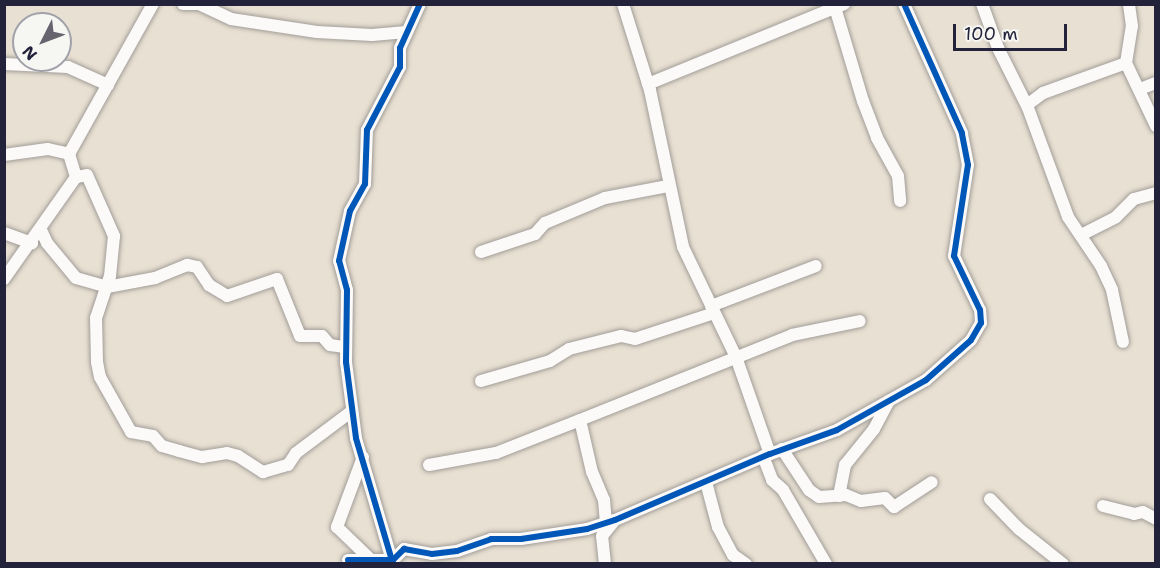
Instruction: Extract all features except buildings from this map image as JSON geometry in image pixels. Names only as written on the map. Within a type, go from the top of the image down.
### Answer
[{"type":"street","points":[[76,177],[69,154],[153,4]]},
{"type":"street","points":[[183,4],[198,4],[231,19],[317,32],[372,35],[407,32]]},
{"type":"street","points":[[393,562],[352,411],[345,347],[347,290],[339,261],[350,211],[365,184],[368,129],[400,67],[400,48],[420,4]]},
{"type":"street","points":[[622,4],[648,84],[668,186],[683,247],[736,357],[772,453],[772,480],[783,490],[826,564]]},
{"type":"street","points":[[393,562],[404,549],[432,554],[491,539],[521,539],[610,521],[772,453],[837,430],[926,380],[971,340],[981,323],[980,310],[954,256],[968,165],[962,133],[904,4]]},
{"type":"street","points":[[982,4],[998,48],[1027,105],[1068,217],[1081,235],[1112,290],[1123,342]]},
{"type":"street","points":[[1129,4],[1132,26],[1126,63],[1140,89],[1155,126]]},
{"type":"street","points":[[648,84],[838,6],[863,101],[877,138],[898,176],[900,201]]},
{"type":"street","points":[[1027,105],[1043,93],[1126,63]]},
{"type":"street","points":[[4,64],[68,67],[108,85]]},
{"type":"street","points":[[1140,89],[1155,83]]},
{"type":"street","points":[[4,155],[48,148],[69,154]]},
{"type":"street","points":[[4,279],[32,243],[76,177],[87,175],[114,236],[115,254],[96,318],[100,377],[131,432],[153,436],[162,446],[202,457],[227,453],[263,472],[288,465],[296,453],[352,411]]},
{"type":"street","points":[[481,252],[535,234],[546,223],[605,198],[668,186]]},
{"type":"street","points":[[1081,235],[1116,217],[1134,200],[1155,193]]},
{"type":"street","points":[[41,230],[47,243],[76,278],[107,287],[155,278],[188,265],[197,267],[209,285],[227,296],[277,279],[300,336],[322,336],[330,345],[345,347]]},
{"type":"street","points":[[4,233],[32,243]]},
{"type":"street","points":[[481,381],[550,361],[569,349],[621,336],[635,339],[712,310],[816,266]]},
{"type":"street","points":[[429,465],[496,453],[792,335],[860,321]]},
{"type":"street","points":[[839,496],[845,465],[874,429],[890,400]]},
{"type":"street","points":[[580,420],[592,472],[610,521],[602,536],[604,564]]},
{"type":"street","points":[[772,453],[819,497],[839,496],[861,501],[885,498],[894,507],[932,482]]},
{"type":"street","points":[[363,456],[337,527],[369,558]]},
{"type":"street","points":[[706,482],[718,527],[733,555],[746,564]]},
{"type":"street","points":[[990,499],[1019,529],[1063,564]]},
{"type":"street","points":[[1103,506],[1134,514],[1143,512],[1155,519]]},
{"type":"street","points":[[348,560],[369,558],[393,562]]},
{"type":"cycle path","points":[[393,564],[356,438],[346,362],[347,290],[339,261],[350,211],[365,184],[367,130],[400,67],[400,48],[420,4]]},
{"type":"cycle path","points":[[348,560],[393,560],[404,549],[432,554],[457,551],[491,539],[521,539],[587,529],[615,520],[770,454],[837,430],[926,380],[971,340],[981,323],[980,310],[954,256],[968,165],[962,133],[904,4]]}]
